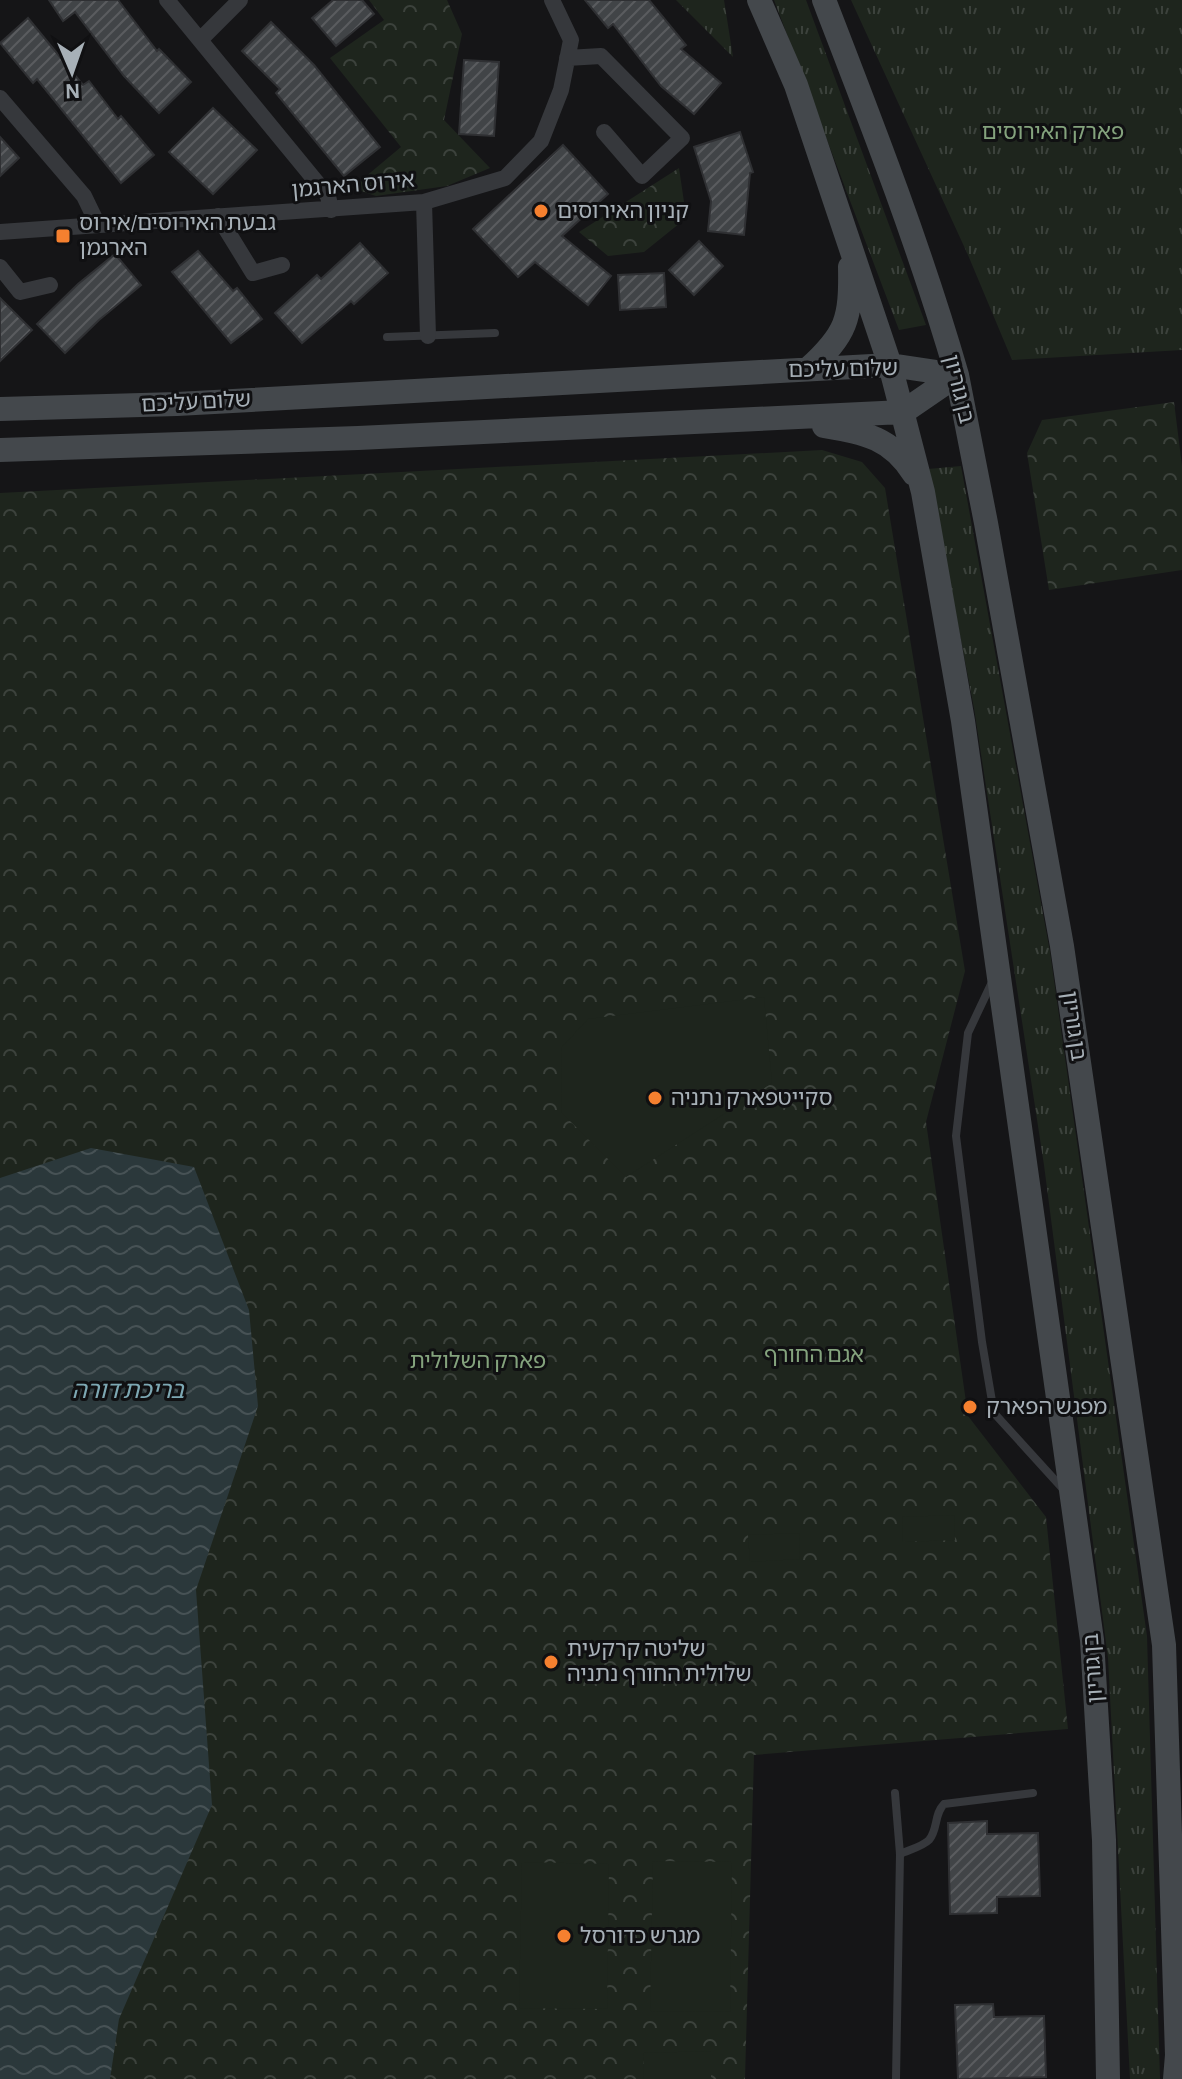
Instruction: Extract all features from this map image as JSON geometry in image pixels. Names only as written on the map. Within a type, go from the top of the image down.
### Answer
[{"type":"main road","name":"בן גוריון","points":[[759,0],[796,85],[890,365],[923,492],[963,721],[1093,1656],[1104,1840],[1108,2079]]},
{"type":"main road","name":"בן גוריון","points":[[824,0],[896,188],[957,375],[1062,946],[1164,1645],[1172,1835],[1175,2079]]},
{"type":"main road","points":[[808,369],[832,347],[844,327],[850,296],[850,249]]},
{"type":"main road","name":"שלום עליכם","points":[[0,409],[177,404],[890,365],[957,375]]},
{"type":"main road","name":"שלום עליכם","points":[[0,450],[374,437],[903,412],[957,375]]},
{"type":"main road","points":[[782,418],[873,436],[894,448],[912,470],[923,492]]},
{"type":"street","points":[[167,0],[328,196],[331,210]]},
{"type":"street","points":[[200,40],[240,0]]},
{"type":"street","name":"אירוס הארגמן","points":[[0,232],[424,202],[505,178],[541,141],[561,90],[571,40],[552,0]]},
{"type":"street","points":[[567,58],[601,56],[682,138],[642,176],[604,132]]},
{"type":"street","points":[[0,98],[84,196],[98,225]]},
{"type":"street","points":[[424,202],[428,336]]},
{"type":"street","points":[[218,216],[253,273],[282,265]]},
{"type":"street","points":[[0,267],[20,292],[50,285]]},
{"type":"lane","points":[[387,337],[495,333]]},
{"type":"lane","points":[[997,972],[968,1033],[956,1136],[982,1342],[994,1413],[1073,1501]]},
{"type":"lane","points":[[895,1793],[900,1854],[896,2079]]},
{"type":"lane","points":[[900,1854],[927,1842],[944,1804],[1033,1793]]},
{"type":"green space","points":[[369,0],[447,0],[462,34],[444,120],[490,168],[447,186],[376,196],[352,188],[401,147],[330,58],[384,20]]},
{"type":"green space","points":[[676,0],[724,0],[733,57]]},
{"type":"green space","points":[[774,0],[806,0],[926,325],[899,330]]},
{"type":"green space","name":"פארק האירוסים","points":[[851,0],[1182,0],[1182,350],[1012,360],[968,255]]},
{"type":"green space","points":[[679,168],[684,202],[680,223],[644,252],[608,256],[579,232]]},
{"type":"green space","points":[[1174,402],[1182,466],[1182,570],[1049,590],[1027,453],[1042,420]]},
{"type":"green space","name":"פארק השלולית","points":[[822,450],[862,462],[885,488],[965,971],[926,1122],[968,1416],[1046,1517],[1068,1729],[754,1755],[745,2079],[0,2079],[0,493]]},
{"type":"green space","points":[[961,466],[1050,952],[1147,1636],[1160,2079],[1130,2079],[1108,1658],[1044,1165],[974,708],[928,469]]},
{"type":"green space","name":"סקייטפארק נתניה","points":[[764,997],[772,1083],[626,1177],[562,1113],[561,1048],[588,1019]]},
{"type":"green space","points":[[954,1515],[955,1540],[903,1542],[902,1517]]},
{"type":"green space","points":[[799,1533],[800,1559],[750,1562],[748,1535]]},
{"type":"green space","points":[[653,1861],[732,1862],[730,2012],[650,2011]]},
{"type":"green space","name":"מגרש כדורסל","points":[[522,1862],[609,1864],[607,2009],[519,2008]]},
{"type":"green space","points":[[711,2051],[711,2079],[644,2079],[643,2053]]},
{"type":"water","name":"בריכת דורה","points":[[91,1148],[194,1167],[249,1310],[258,1406],[196,1590],[212,1805],[119,2019],[110,2079],[0,2079],[0,1178]]},
{"type":"building","points":[[49,0],[118,0],[157,51],[159,49],[191,82],[159,113],[124,76],[75,12],[63,21]]},
{"type":"building","points":[[333,0],[362,0],[374,14],[336,46],[312,18]]},
{"type":"building","points":[[585,0],[649,0],[686,45],[681,49],[721,83],[694,114],[661,86],[613,24],[608,28]]},
{"type":"building","points":[[28,18],[83,85],[89,81],[118,119],[121,116],[154,155],[121,183],[37,79],[33,83],[0,43]]},
{"type":"building","points":[[271,22],[314,65],[380,147],[344,176],[276,93],[280,89],[242,51]]},
{"type":"building","points":[[464,60],[499,62],[494,136],[459,134]]},
{"type":"building","points":[[213,108],[257,150],[213,194],[169,152]]},
{"type":"building","points":[[740,132],[753,172],[750,173],[744,235],[708,231],[711,201],[694,147]]},
{"type":"building","points":[[0,137],[19,158],[0,176]]},
{"type":"building","name":"קניון האירוסים","points":[[563,145],[608,194],[562,236],[611,276],[588,305],[535,262],[518,277],[473,229]]},
{"type":"building","points":[[699,241],[723,266],[694,295],[669,270]]},
{"type":"building","points":[[360,243],[388,273],[354,304],[351,301],[302,343],[275,313],[317,275],[321,279]]},
{"type":"building","points":[[198,251],[233,291],[237,288],[262,319],[231,343],[172,272]]},
{"type":"building","points":[[115,254],[141,285],[65,353],[37,324]]},
{"type":"building","points":[[664,273],[666,307],[620,310],[618,275]]},
{"type":"building","points":[[0,298],[32,330],[0,361]]},
{"type":"building","points":[[987,1821],[987,1834],[1038,1833],[1040,1896],[997,1897],[997,1913],[950,1914],[948,1823]]},
{"type":"building","points":[[993,2004],[994,2017],[1044,2016],[1046,2077],[958,2079],[955,2005]]},
{"type":"place","name":"קניון האירוסים","points":[[541,211]]},
{"type":"place","name":"גבעת האירוסים/אירוס הארגמן","points":[[63,236]]},
{"type":"place","name":"סקייטפארק נתניה","points":[[655,1098]]},
{"type":"place","name":"מפגש הפארק","points":[[970,1407]]},
{"type":"place","name":"שליטה קרקעית שלולית החורף נתניה","points":[[551,1662]]},
{"type":"place","name":"מגרש כדורסל","points":[[564,1936]]},
{"type":"park label","name":"אגם החורף","points":[[814,1355]]}]
